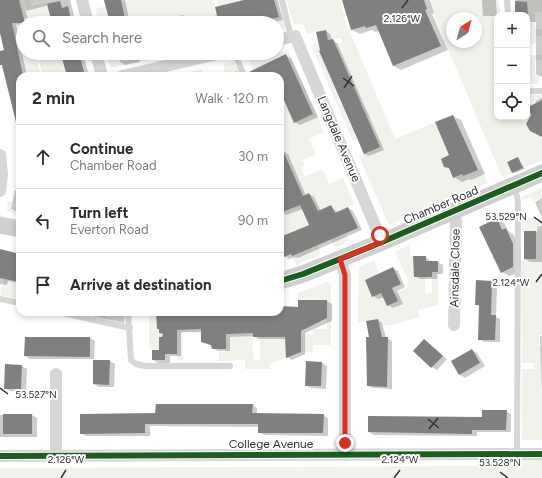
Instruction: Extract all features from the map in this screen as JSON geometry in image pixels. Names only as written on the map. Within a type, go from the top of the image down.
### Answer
[{"type":"street","points":[[82,0],[86,16]]},
{"type":"street","points":[[284,38],[293,36]]},
{"type":"street","name":"Langdale Avenue","points":[[293,36],[382,242]]},
{"type":"street","points":[[98,60],[101,72]]},
{"type":"street","points":[[156,72],[198,60]]},
{"type":"street","points":[[0,156],[2,175],[0,191]]},
{"type":"street","name":"Chamber Road","points":[[284,280],[382,242],[542,173]]},
{"type":"street","name":"Ainsdale Close","points":[[453,212],[456,222],[454,325]]},
{"type":"street","points":[[0,225],[16,228]]},
{"type":"street","points":[[340,259],[345,275],[345,455]]},
{"type":"street","points":[[56,374],[56,455]]},
{"type":"street","name":"College Avenue","points":[[0,456],[542,454]]},
{"type":"lane","points":[[282,0],[293,36]]},
{"type":"lane","points":[[507,0],[508,12]]},
{"type":"lane","points":[[238,60],[242,72]]},
{"type":"lane","points":[[530,91],[542,91]]},
{"type":"lane","points":[[513,186],[518,204],[517,454]]},
{"type":"lane","points":[[0,299],[16,302]]},
{"type":"lane","points":[[76,316],[130,328]]},
{"type":"lane","points":[[128,316],[131,360],[136,364],[145,366],[230,366]]},
{"type":"shaded area","points":[[19,0],[22,0],[26,16],[18,16],[23,15]]},
{"type":"shaded area","points":[[24,0],[30,0],[32,6],[60,0],[47,4],[51,16],[28,16]]},
{"type":"shaded area","points":[[131,0],[213,0],[219,16],[125,16],[123,6],[106,10],[108,16],[97,16],[95,9]]},
{"type":"shaded area","points":[[218,0],[247,0],[219,6]]},
{"type":"shaded area","points":[[274,0],[276,0],[279,12],[282,12],[283,16],[279,16]]},
{"type":"shaded area","points":[[287,0],[340,0],[347,25],[395,139],[435,122],[449,155],[444,158],[442,162],[449,168],[453,178],[481,169],[487,183],[389,225],[359,156],[379,147],[365,117],[350,123],[357,139],[353,141],[311,45],[325,41],[327,47],[319,51],[332,81],[335,44],[342,43],[341,38],[328,40],[326,30],[307,34],[303,23],[293,25]],"holes":[[[344,82],[363,111],[348,118],[334,87]]]},
{"type":"shaded area","points":[[431,0],[499,0],[500,12],[494,12],[494,120],[530,120],[530,111],[533,118],[526,124],[530,131],[535,134],[539,132],[542,139],[542,160],[523,168],[518,157],[507,161],[512,173],[502,177],[448,48],[482,48],[482,12],[446,12],[446,44],[433,13]]},
{"type":"shaded area","points":[[542,0],[542,12],[535,12],[535,29],[542,29],[542,36],[536,36],[536,44],[530,44],[530,12],[527,12],[527,2],[515,1]]},
{"type":"shaded area","points":[[16,17],[16,40],[14,32],[0,36],[0,20]]},
{"type":"shaded area","points":[[16,44],[16,47],[4,50],[4,47]]},
{"type":"shaded area","points":[[288,50],[324,132],[309,139],[316,154],[302,160],[305,166],[301,168],[305,177],[322,169],[329,184],[343,178],[354,204],[335,213],[331,205],[324,209],[321,219],[309,193],[297,199],[308,225],[284,235],[284,211],[287,210],[285,204],[288,162],[284,152],[284,87],[298,80],[286,54],[284,55],[284,51]],"holes":[[[301,87],[313,114],[294,122]]]},
{"type":"shaded area","points":[[530,55],[542,55],[542,60],[535,60],[535,74],[539,74],[539,84],[532,84],[530,78]]},
{"type":"shaded area","points":[[20,60],[37,60],[40,72],[17,72],[6,64]]},
{"type":"shaded area","points":[[39,60],[63,60],[66,72],[42,72]]},
{"type":"shaded area","points":[[108,60],[119,60],[120,63],[131,60],[143,60],[110,68]]},
{"type":"shaded area","points":[[249,60],[278,60],[261,72],[254,72]]},
{"type":"shaded area","points":[[235,62],[239,72],[237,72],[237,70],[225,72],[223,64]]},
{"type":"shaded area","points":[[202,69],[203,72],[189,72]]},
{"type":"shaded area","points":[[530,94],[542,95],[542,103],[540,98],[536,99],[530,106]]},
{"type":"shaded area","points":[[542,188],[542,197],[533,201],[531,197],[522,200],[522,197]]},
{"type":"shaded area","points":[[8,201],[12,202],[10,210],[16,211],[16,214],[7,211]]},
{"type":"shaded area","points":[[522,218],[542,218],[542,225],[536,225],[537,231],[542,231],[542,335],[539,335],[539,347],[542,347],[542,440],[522,440],[522,369],[534,369],[534,363],[522,363],[521,261],[524,259],[536,259],[524,237],[536,237],[536,231],[522,231]]},
{"type":"shaded area","points":[[345,234],[349,241],[335,248],[331,240]]},
{"type":"shaded area","points":[[317,245],[321,254],[296,265],[292,256]]},
{"type":"shaded area","points":[[409,245],[410,256],[413,256],[414,277],[425,277],[425,294],[432,293],[432,272],[438,272],[438,305],[418,310],[419,317],[392,325],[379,326],[378,319],[358,322],[359,267],[374,260],[379,273],[365,280],[372,297],[381,293],[398,301],[395,294],[406,288],[408,280],[395,251]]},
{"type":"shaded area","points":[[4,278],[16,281],[16,299],[0,295]]},
{"type":"shaded area","points":[[327,282],[331,284],[331,345],[313,345],[313,352],[301,352],[301,336],[306,330],[306,334],[313,334],[313,329],[327,329],[327,301],[298,300],[298,293]]},
{"type":"shaded area","points":[[92,316],[105,316],[105,319]]},
{"type":"shaded area","points":[[149,316],[156,316],[157,329],[159,329],[159,334],[165,334],[190,318],[211,337],[201,334],[201,332],[182,333],[183,360],[177,360],[176,343],[165,350],[149,349]]},
{"type":"shaded area","points":[[252,316],[253,359],[260,361],[260,337],[272,337],[280,334],[281,337],[286,337],[286,358],[270,364],[270,369],[245,369],[245,360],[219,361],[219,352],[226,352],[225,334],[229,334],[229,323],[246,322],[246,333],[251,333]]},
{"type":"shaded area","points":[[511,459],[542,459],[542,478],[0,478],[0,468],[511,466]]},
{"type":"building","points":[[0,0],[19,0],[23,16],[16,16],[16,23],[12,23],[16,42],[16,60],[20,60],[22,72],[16,72],[16,122],[2,65],[0,65],[0,51],[4,50],[0,33]]},
{"type":"building","points":[[104,0],[121,0],[124,16],[108,16]]},
{"type":"building","points":[[244,0],[274,0],[279,16],[217,16],[215,7]]},
{"type":"building","points":[[342,0],[424,0],[427,9],[425,10],[441,46],[393,66],[376,25],[351,30]]},
{"type":"building","points":[[60,1],[62,8],[68,6],[70,16],[50,16],[47,4]]},
{"type":"building","points":[[515,1],[527,2],[528,12],[515,12]]},
{"type":"building","points":[[326,30],[328,40],[333,39],[380,147],[364,154],[319,51],[316,32]]},
{"type":"building","points":[[286,54],[313,114],[294,123],[284,100],[284,72],[249,72],[274,60],[284,60],[284,55]]},
{"type":"building","points":[[62,60],[81,60],[84,72],[66,72]]},
{"type":"building","points":[[542,100],[542,137],[530,131],[526,124],[528,120],[530,120],[530,106]]},
{"type":"building","points":[[453,115],[478,170],[453,178],[449,168],[444,167],[441,159],[449,155],[435,122]]},
{"type":"building","points":[[284,153],[303,196],[309,193],[318,211],[331,205],[335,213],[348,207],[358,228],[292,256],[291,254],[284,257],[284,235],[309,225],[300,205],[284,211]]},
{"type":"building","points":[[518,157],[523,168],[512,173],[507,162]]},
{"type":"building","points":[[497,218],[502,230],[506,228],[513,244],[513,267],[501,273],[479,227]]},
{"type":"building","points":[[524,231],[536,231],[536,259],[524,259]]},
{"type":"building","points":[[0,249],[16,253],[16,281],[0,278]]},
{"type":"building","points":[[413,256],[426,256],[426,261],[438,261],[438,272],[432,272],[432,277],[414,277]]},
{"type":"building","points":[[393,267],[401,284],[392,288],[398,301],[387,306],[381,293],[372,297],[365,280]]},
{"type":"building","points":[[476,280],[492,281],[491,315],[496,315],[495,340],[478,340],[479,305],[475,305]]},
{"type":"building","points":[[298,300],[327,300],[327,318],[301,331],[301,352],[286,358],[285,337],[253,337],[253,333],[226,334],[226,349],[212,349],[211,345],[201,342],[201,329],[177,330],[177,354],[165,354],[165,360],[152,360],[152,350],[159,350],[159,337],[162,337],[163,334],[159,333],[159,329],[157,329],[156,316],[284,316],[284,306],[298,307]]},
{"type":"building","points":[[378,319],[382,337],[388,337],[387,387],[367,386],[366,337],[369,337],[366,321]]},
{"type":"building","points":[[25,337],[90,337],[90,357],[24,356]]},
{"type":"building","points":[[424,339],[443,356],[431,368],[413,351]]},
{"type":"building","points":[[472,349],[480,363],[459,375],[451,361]]},
{"type":"building","points":[[93,360],[110,360],[109,385],[93,384]]},
{"type":"building","points":[[306,361],[322,362],[321,386],[305,386]]},
{"type":"building","points":[[5,364],[22,365],[21,389],[4,389]]},
{"type":"building","points":[[156,404],[253,404],[252,413],[324,414],[323,433],[258,433],[258,424],[145,424],[145,433],[80,434],[80,414],[155,413]]},
{"type":"building","points":[[482,410],[507,410],[506,430],[472,430],[472,434],[368,432],[368,416],[482,417]]},
{"type":"building","points":[[3,414],[32,414],[32,434],[3,434]]},
{"type":"cycle path","points":[[284,280],[303,274],[382,242],[542,173]]},
{"type":"cycle path","points":[[0,456],[542,454]]},
{"type":"route","points":[[345,443],[345,275],[340,259],[382,242],[380,235]]}]
